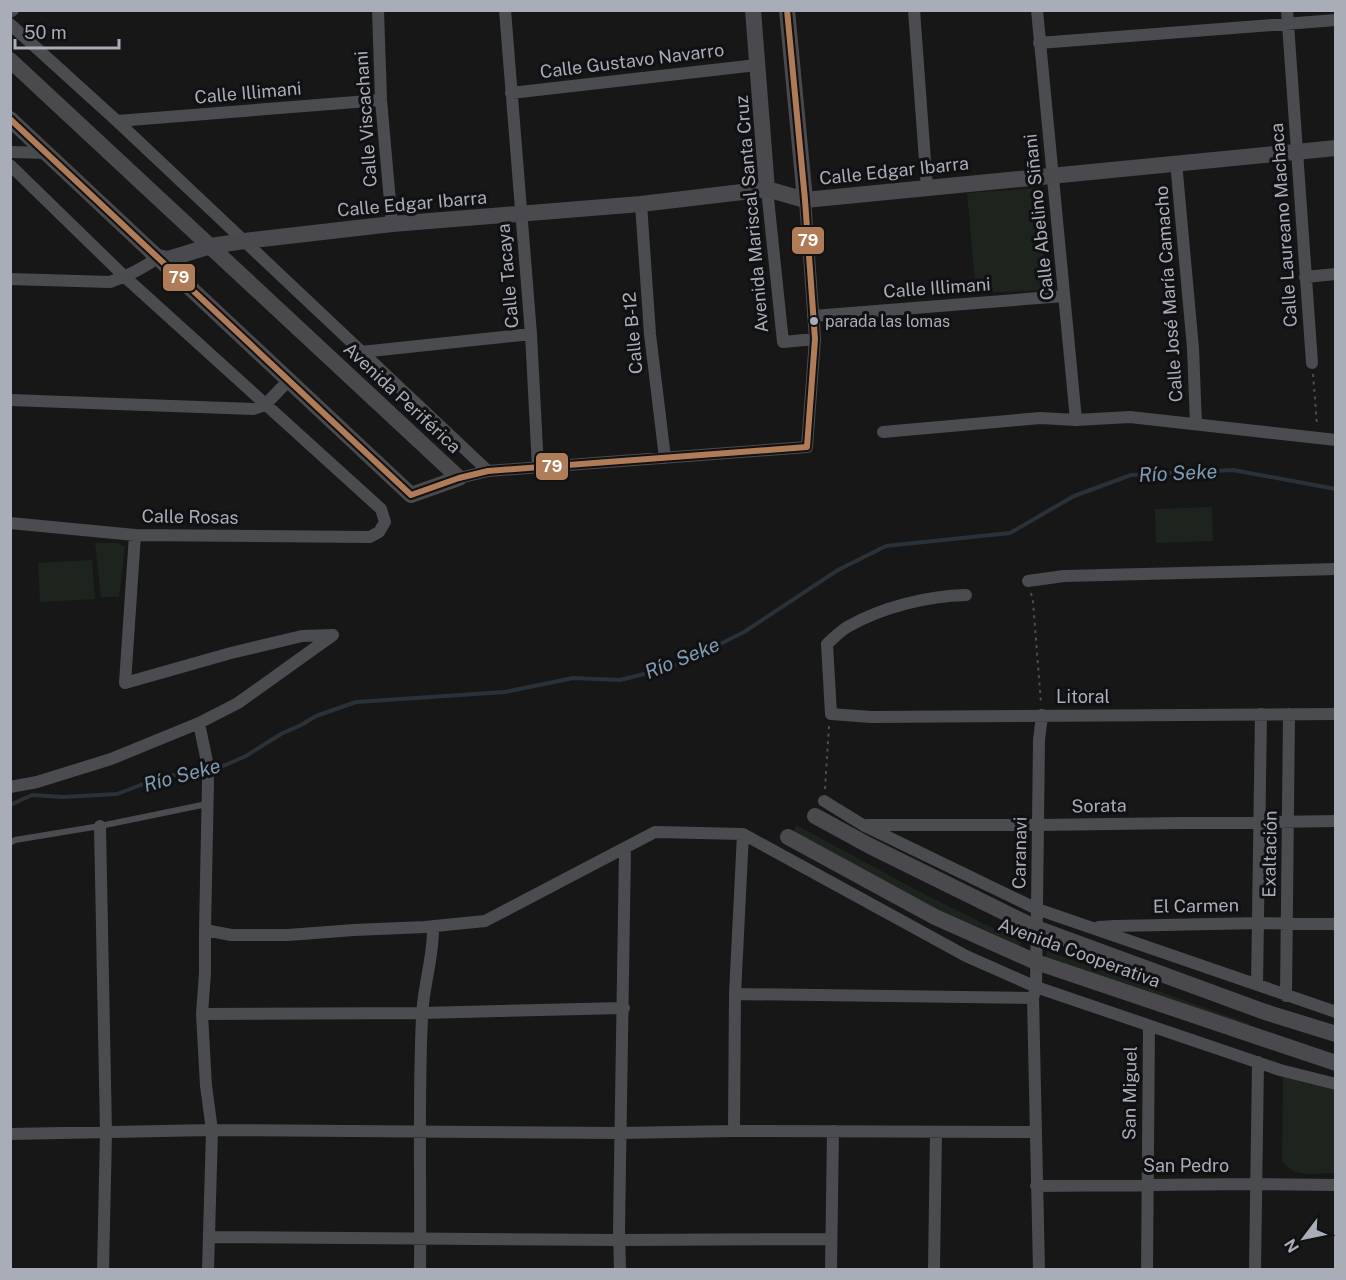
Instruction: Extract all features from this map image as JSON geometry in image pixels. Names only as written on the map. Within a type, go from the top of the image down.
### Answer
[{"type":"street","name":"Calle Viscachani","points":[[378,10],[381,100],[392,225]]},
{"type":"street","name":"Calle Tacaya","points":[[505,10],[531,334],[538,468]]},
{"type":"street","name":"Avenida Mariscal Santa Cruz","points":[[753,10],[767,189],[783,342],[815,339]]},
{"type":"street","points":[[459,478],[488,471],[807,447],[815,339],[805,200],[787,10]]},
{"type":"street","points":[[914,10],[927,188]]},
{"type":"street","name":"Calle Abelino Siñani","points":[[1037,10],[1076,420]]},
{"type":"street","points":[[1039,43],[1287,17],[1335,20]]},
{"type":"street","name":"Calle Laureano Machaca","points":[[1287,17],[1312,363]]},
{"type":"street","points":[[10,24],[117,121],[488,471]]},
{"type":"street","name":"Avenida Periférica","points":[[10,60],[459,478],[411,495],[10,119]]},
{"type":"street","name":"Calle Gustavo Navarro","points":[[511,93],[757,64]]},
{"type":"street","name":"Calle Illimani","points":[[117,121],[381,100]]},
{"type":"street","name":"Calle Edgar Ibarra","points":[[158,257],[168,259],[182,257],[211,246],[244,241],[392,225],[641,204],[767,189],[805,200],[1335,147]]},
{"type":"street","points":[[10,152],[47,153]]},
{"type":"street","name":"Calle José María Camacho","points":[[1176,162],[1193,348],[1196,424]]},
{"type":"street","points":[[10,165],[125,277],[265,405]]},
{"type":"street","name":"Calle B-12","points":[[641,204],[650,334],[665,458]]},
{"type":"street","points":[[10,279],[110,282],[147,266],[158,257]]},
{"type":"street","points":[[1305,277],[1335,274]]},
{"type":"street","name":"Calle Illimani","points":[[813,316],[1064,296]]},
{"type":"street","points":[[361,351],[531,334]]},
{"type":"street","points":[[10,400],[245,409],[265,405],[289,380]]},
{"type":"street","name":"Calle Rosas","points":[[10,523],[135,535],[370,537],[379,532],[385,522],[381,509],[265,405]]},
{"type":"street","points":[[883,432],[1040,418],[1076,420],[1130,417],[1335,440]]},
{"type":"street","points":[[10,787],[37,782],[111,759],[199,723],[238,703],[333,635],[302,636],[125,683],[135,535]]},
{"type":"street","points":[[1028,581],[1064,576],[1335,568]]},
{"type":"street","points":[[831,714],[827,644],[848,627],[878,614],[941,596],[966,595]]},
{"type":"street","name":"Litoral","points":[[831,714],[871,717],[1335,714]]},
{"type":"street","name":"Exaltación","points":[[1257,985],[1260,923],[1261,714]]},
{"type":"street","name":"Exaltación","points":[[1286,996],[1289,714]]},
{"type":"street","name":"Caranavi","points":[[1039,1269],[1035,1132],[1035,992],[1039,740],[1042,715]]},
{"type":"street","points":[[199,723],[207,762],[208,781],[205,973],[202,1014],[206,1086],[212,1130],[208,1269]]},
{"type":"street","points":[[824,801],[863,825],[1037,909],[1335,1012]]},
{"type":"street","name":"Avenida Cooperativa","points":[[815,816],[870,846],[1036,928],[1265,1012],[1335,1034]]},
{"type":"street","name":"Sorata","points":[[863,825],[1335,821]]},
{"type":"street","points":[[100,826],[106,1132],[104,1269]]},
{"type":"street","points":[[205,930],[231,934],[288,935],[485,921],[656,832],[743,834],[1035,992],[1149,1026],[1280,1070],[1335,1084]]},
{"type":"street","points":[[734,1131],[735,994],[743,834]]},
{"type":"street","name":"Avenida Cooperativa","points":[[788,837],[934,917],[1036,962],[1335,1063]]},
{"type":"street","points":[[620,1269],[625,849]]},
{"type":"street","name":"El Carmen","points":[[1096,930],[1105,926],[1335,924]]},
{"type":"street","points":[[420,1269],[419,1131],[422,1013],[433,926]]},
{"type":"street","points":[[735,994],[1035,992]]},
{"type":"street","points":[[202,1014],[422,1013],[624,1008]]},
{"type":"street","name":"San Miguel","points":[[1147,1269],[1149,1026]]},
{"type":"street","points":[[1255,1269],[1258,1062]]},
{"type":"street","points":[[10,1134],[212,1130],[620,1133],[1035,1132]]},
{"type":"street","points":[[831,1269],[832,1131]]},
{"type":"street","points":[[934,1269],[936,1132]]},
{"type":"street","name":"San Pedro","points":[[1036,1186],[1335,1185]]},
{"type":"street","points":[[209,1237],[831,1239]]},
{"type":"lane","points":[[10,843],[15,840],[100,826],[207,804]]},
{"type":"path","points":[[1312,363],[1318,437]]},
{"type":"path","points":[[1028,581],[1033,602],[1042,715]]},
{"type":"path","points":[[824,801],[831,714]]},
{"type":"shaded area","points":[[1038,188],[1046,290],[976,293],[967,193]]},
{"type":"shaded area","points":[[1212,507],[1213,541],[1156,543],[1155,509]]},
{"type":"shaded area","points":[[95,543],[116,543],[125,547],[119,597],[101,597]]},
{"type":"shaded area","points":[[92,560],[95,599],[40,602],[38,563]]},
{"type":"shaded area","points":[[796,825],[920,892],[1021,942],[1017,954],[793,835]]},
{"type":"shaded area","points":[[1047,951],[1250,1024],[1246,1035],[1045,962]]},
{"type":"shaded area","points":[[1283,1076],[1335,1088],[1335,1173],[1299,1173],[1287,1167],[1282,1161]]},
{"type":"waterway","name":"Río Seke","points":[[10,805],[32,795],[63,797],[117,794],[154,780],[223,766],[246,756],[316,716],[356,702],[505,692],[573,678],[620,680],[660,670],[690,659],[744,632],[838,570],[886,546],[1010,533],[1074,496],[1131,475],[1233,470],[1336,489]]},
{"type":"transit line","name":"79","points":[[10,119],[411,495],[459,478],[488,471],[807,447],[815,339],[805,200],[787,10]]},
{"type":"place","name":"parada las lomas","points":[[814,321]]}]
